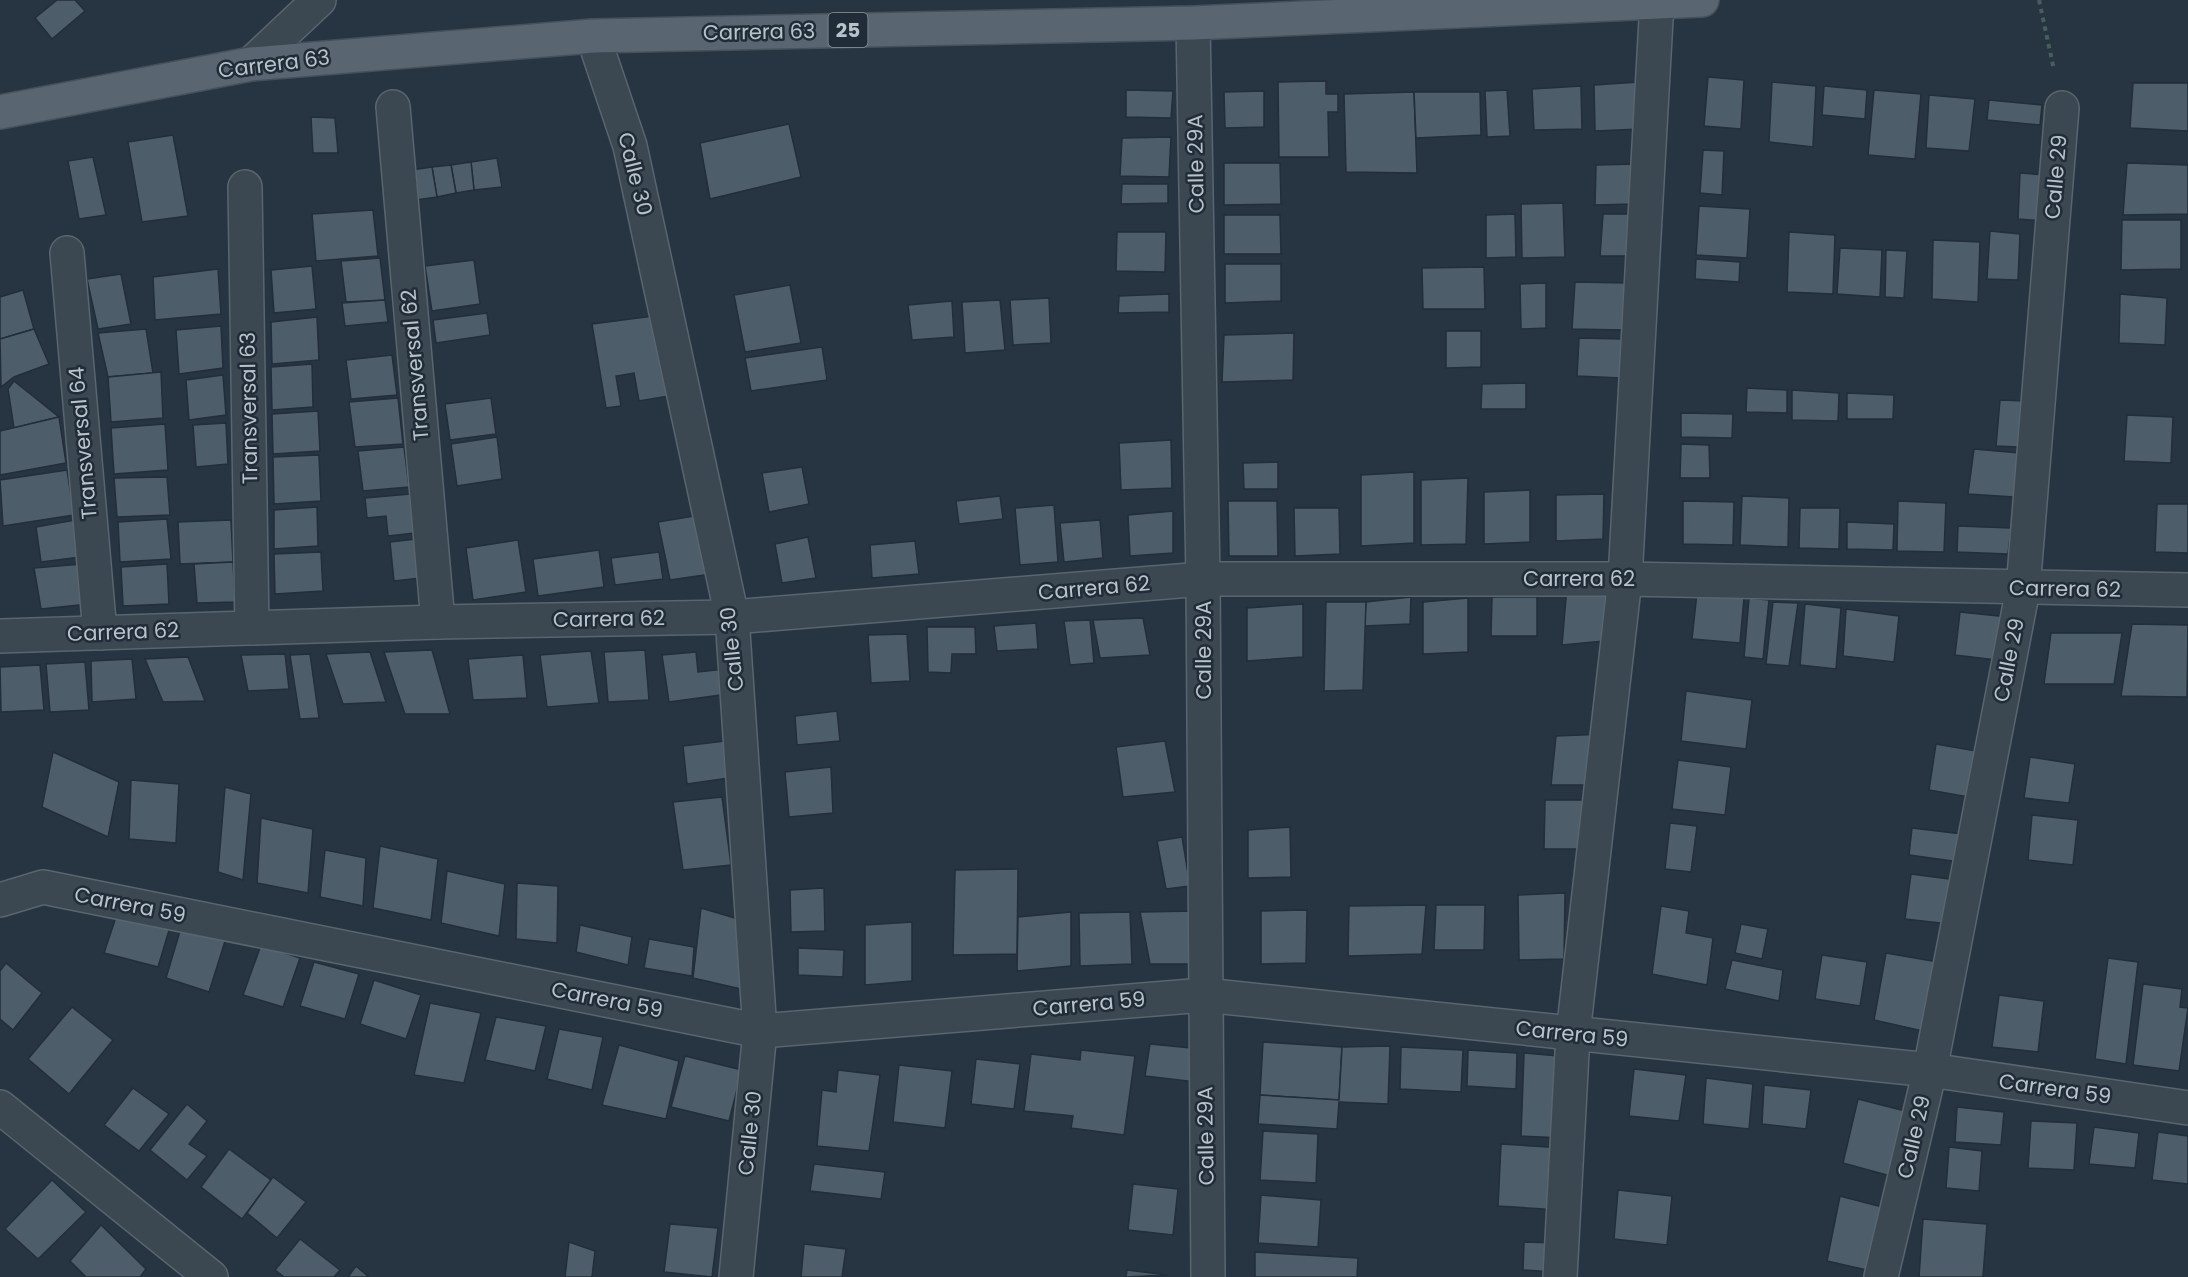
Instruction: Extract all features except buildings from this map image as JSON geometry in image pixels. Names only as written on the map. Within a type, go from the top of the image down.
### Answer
[{"type":"main road","name":"Carrera 63","points":[[0,112],[251,64],[593,36],[1193,23],[1702,0]]},
{"type":"street","points":[[251,64],[319,0]]},
{"type":"street","points":[[1560,1277],[1573,1034],[1624,579],[1657,1]]},
{"type":"street","name":"Calle 29A","points":[[1193,23],[1203,579],[1204,995],[1208,1277]]},
{"type":"street","name":"Calle 30","points":[[593,36],[630,146],[732,617],[760,1031],[736,1277]]},
{"type":"street","name":"Transversal 62","points":[[393,107],[438,622]]},
{"type":"street","name":"Calle 29","points":[[1881,1277],[1930,1070],[2023,589],[2062,108]]},
{"type":"street","name":"Transversal 63","points":[[245,188],[252,628]]},
{"type":"street","name":"Transversal 64","points":[[67,253],[100,633]]},
{"type":"street","name":"Carrera 62","points":[[0,636],[438,622],[732,617],[1203,579],[1624,579],[2023,589],[2188,590]]},
{"type":"street","name":"Carrera 59","points":[[0,900],[43,887],[760,1031],[1204,995],[1930,1070],[2188,1108]]},
{"type":"street","points":[[0,1107],[211,1277]]},
{"type":"path","name":"Calle 29","points":[[2039,0],[2062,108]]}]
